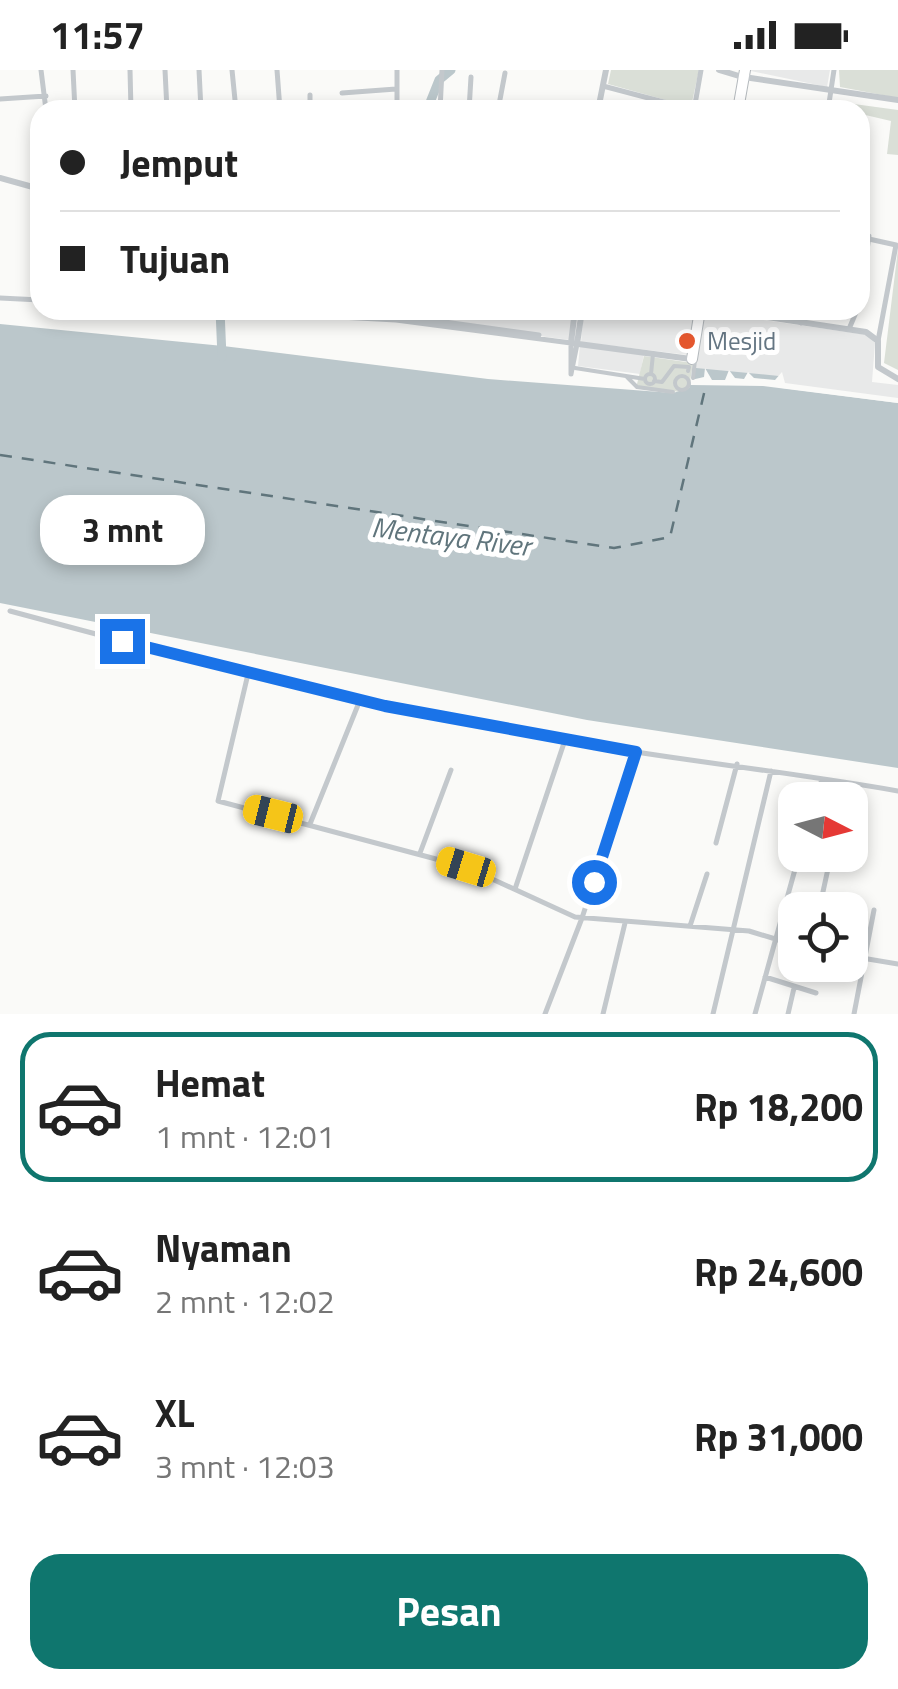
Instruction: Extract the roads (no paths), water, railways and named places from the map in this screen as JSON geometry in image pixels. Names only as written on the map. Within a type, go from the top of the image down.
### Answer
[{"type":"highway","points":[[738,100],[742,73]]},
{"type":"highway","points":[[694,359],[699,320]]},
{"type":"street","points":[[40,70],[46,100]]},
{"type":"street","points":[[72,70],[74,100]]},
{"type":"street","points":[[130,70],[131,100]]},
{"type":"street","points":[[165,70],[166,100]]},
{"type":"street","points":[[198,70],[200,100]]},
{"type":"street","points":[[232,70],[235,100]]},
{"type":"street","points":[[277,70],[279,100]]},
{"type":"street","points":[[396,70],[396,100]]},
{"type":"street","points":[[600,100],[606,70]]},
{"type":"street","points":[[696,100],[701,70]]},
{"type":"street","points":[[718,70],[898,100]]},
{"type":"street","points":[[830,100],[834,70]]},
{"type":"street","points":[[500,100],[505,72]]},
{"type":"street","points":[[441,100],[443,73]]},
{"type":"street","points":[[470,100],[472,77]]},
{"type":"street","points":[[602,86],[656,100]]},
{"type":"street","points":[[342,93],[396,89]]},
{"type":"street","points":[[310,95],[310,100]]},
{"type":"street","points":[[0,99],[46,96]]},
{"type":"street","points":[[0,178],[30,188]]},
{"type":"street","points":[[870,240],[896,244],[878,341],[878,367],[898,378]]},
{"type":"street","points":[[0,298],[30,300]]},
{"type":"street","points":[[430,320],[694,359],[692,378]]},
{"type":"street","points":[[577,320],[575,368],[644,379],[648,384],[662,382],[669,369]]},
{"type":"street","points":[[783,320],[866,332],[878,341]]},
{"type":"street","points":[[849,329],[853,320]]},
{"type":"street","points":[[654,354],[654,382]]},
{"type":"street","points":[[644,379],[652,372],[689,366],[688,372]]},
{"type":"street","points":[[669,369],[678,377]]},
{"type":"street","points":[[627,376],[626,381],[638,383],[637,387],[673,392]]},
{"type":"street","points":[[10,611],[360,700],[564,740],[898,791]]},
{"type":"street","points":[[248,674],[218,801],[420,853],[582,918],[734,930],[776,938]]},
{"type":"street","points":[[310,824],[360,700]]},
{"type":"street","points":[[515,888],[564,740]]},
{"type":"street","points":[[545,1014],[582,918],[636,752]]},
{"type":"street","points":[[716,843],[737,764]]},
{"type":"street","points":[[420,853],[451,770]]},
{"type":"street","points":[[713,1014],[772,771]]},
{"type":"street","points":[[755,1014],[794,872]]},
{"type":"street","points":[[690,926],[706,874]]},
{"type":"street","points":[[868,939],[874,910]]},
{"type":"street","points":[[603,1014],[625,923]]},
{"type":"street","points":[[868,959],[898,964]]},
{"type":"street","points":[[764,977],[816,993]]},
{"type":"street","points":[[854,1014],[860,982]]},
{"type":"street","points":[[788,1014],[794,988]]},
{"type":"water","name":"Mentaya River","points":[[0,324],[223,346],[488,379],[673,393],[689,388],[696,368],[779,376],[782,388],[898,403],[898,768],[587,720],[0,603]]},
{"type":"waterway","points":[[431,100],[439,80],[451,70]]},
{"type":"waterway","points":[[220,320],[222,357]]},
{"type":"place","name":"Mesjid","points":[[687,341]]}]
